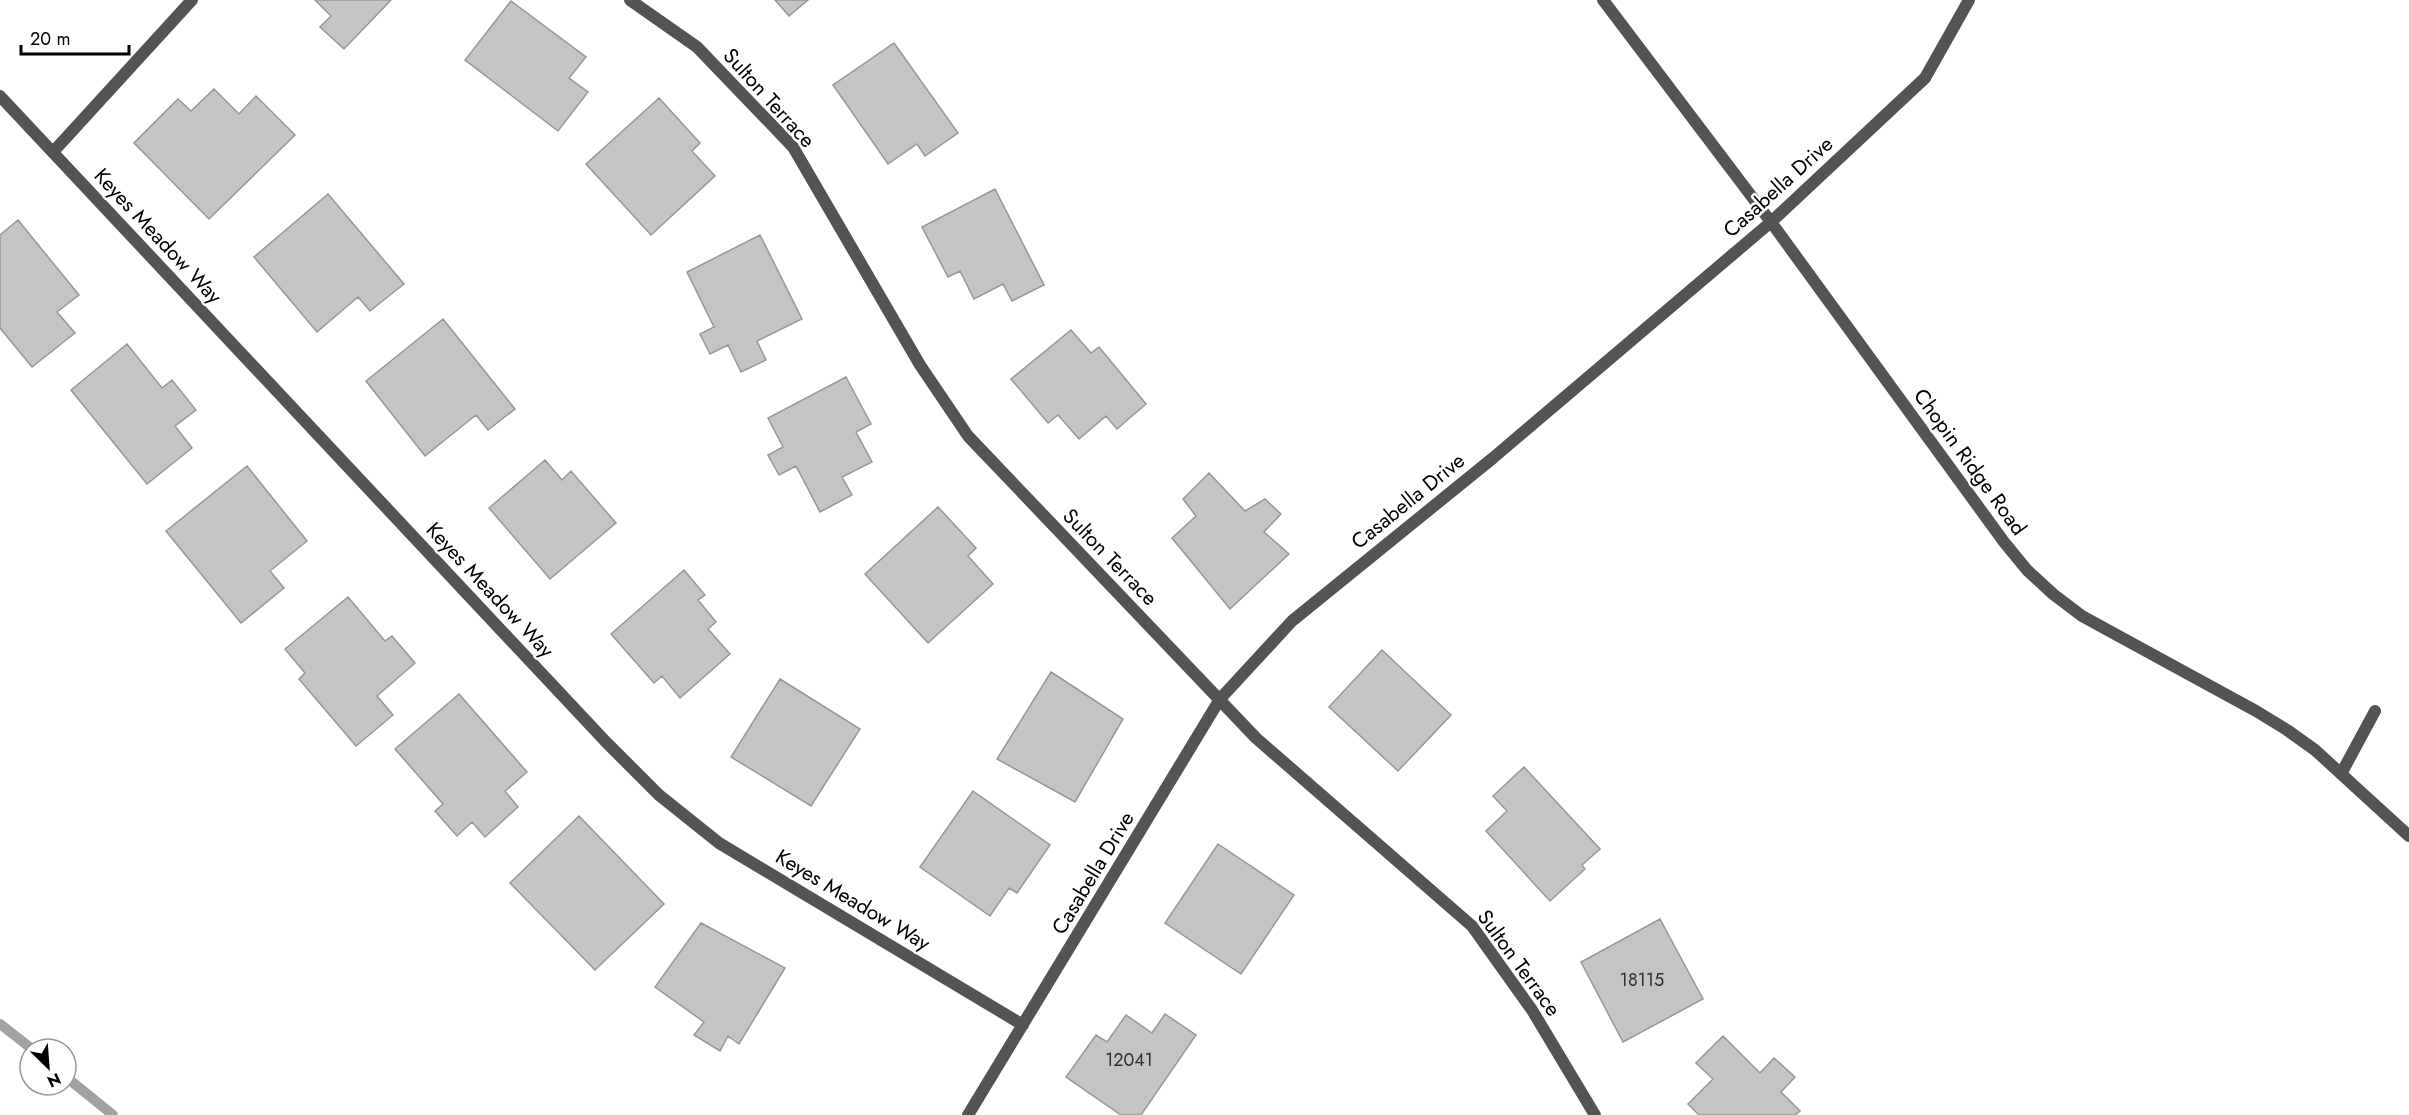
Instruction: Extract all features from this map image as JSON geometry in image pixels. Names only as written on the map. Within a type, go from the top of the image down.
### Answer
[{"type":"street","points":[[53,152],[192,0]]},
{"type":"street","name":"Sulton Terrace","points":[[630,0],[696,47],[793,147],[920,365],[968,436],[1256,738],[1472,926],[1532,1010],[1595,1115]]},
{"type":"street","name":"Chopin Ridge Road","points":[[1603,0],[1771,222],[2004,542],[2027,570],[2082,616],[2256,711],[2315,750],[2409,837]]},
{"type":"street","name":"Casabella Drive","points":[[968,1115],[1220,699],[1292,621],[1492,458],[1771,222],[1925,78],[1969,0]]},
{"type":"street","name":"Keyes Meadow Way","points":[[0,96],[598,734],[659,795],[719,843],[1023,1025]]},
{"type":"street","points":[[2341,774],[2375,711]]},
{"type":"building","points":[[315,0],[391,0],[344,49],[320,27],[331,16]]},
{"type":"building","points":[[775,0],[808,0],[789,16]]},
{"type":"building","points":[[511,1],[586,57],[569,78],[588,92],[558,131],[465,60]]},
{"type":"building","points":[[894,43],[958,133],[925,156],[917,144],[888,164],[833,85]]},
{"type":"building","points":[[214,89],[239,114],[256,96],[295,135],[209,219],[134,143],[178,99],[191,111]]},
{"type":"building","points":[[659,98],[700,143],[692,151],[715,176],[651,235],[586,164]]},
{"type":"building","points":[[995,189],[1044,285],[1012,301],[1003,284],[974,299],[960,271],[948,277],[922,227]]},
{"type":"building","points":[[328,194],[404,284],[370,311],[358,297],[317,332],[254,257]]},
{"type":"building","points":[[18,220],[79,295],[57,312],[75,333],[32,367],[0,328],[0,235]]},
{"type":"building","points":[[760,235],[802,319],[757,341],[766,360],[741,372],[728,345],[710,354],[700,334],[714,327],[687,272]]},
{"type":"building","points":[[443,319],[515,409],[488,430],[476,415],[425,456],[366,381]]},
{"type":"building","points":[[1071,330],[1091,353],[1099,347],[1146,404],[1117,429],[1106,416],[1079,439],[1058,415],[1048,423],[1011,379]]},
{"type":"building","points":[[127,344],[162,388],[172,380],[196,410],[175,426],[192,448],[147,484],[71,390]]},
{"type":"building","points":[[846,377],[871,424],[856,432],[872,462],[842,477],[852,495],[820,512],[796,466],[779,475],[768,455],[783,447],[768,418]]},
{"type":"building","points":[[545,460],[562,480],[571,471],[616,523],[550,579],[489,508]]},
{"type":"building","points":[[247,466],[307,541],[270,571],[284,588],[241,623],[166,531]]},
{"type":"building","points":[[1209,473],[1245,511],[1265,499],[1281,514],[1264,532],[1289,554],[1230,609],[1172,538],[1196,516],[1183,499]]},
{"type":"building","points":[[938,507],[976,548],[968,556],[993,584],[928,643],[865,574]]},
{"type":"building","points":[[684,570],[705,595],[698,600],[716,622],[708,629],[730,654],[680,698],[662,676],[654,683],[611,634]]},
{"type":"building","points":[[348,597],[385,641],[392,636],[415,663],[377,696],[393,715],[356,746],[299,679],[305,673],[285,649]]},
{"type":"building","points":[[1382,650],[1451,715],[1398,771],[1329,707]]},
{"type":"building","points":[[1051,672],[1123,719],[1075,802],[997,759]]},
{"type":"building","points":[[780,679],[860,729],[811,806],[731,757]]},
{"type":"building","points":[[459,694],[527,772],[505,791],[518,807],[485,837],[472,822],[457,836],[435,811],[443,804],[395,749]]},
{"type":"building","points":[[1524,767],[1600,849],[1582,865],[1585,869],[1550,901],[1486,831],[1507,811],[1493,796]]},
{"type":"building","points":[[973,791],[1050,845],[1017,893],[1009,888],[990,916],[920,867]]},
{"type":"building","points":[[579,816],[664,904],[595,970],[510,883]]},
{"type":"building","points":[[1218,844],[1294,895],[1241,974],[1165,923]]},
{"type":"building","points":[[1660,919],[1703,999],[1623,1042],[1581,962]]},
{"type":"building","points":[[701,923],[785,968],[739,1044],[728,1036],[720,1051],[694,1035],[704,1022],[655,987]]},
{"type":"building","points":[[1165,1014],[1196,1035],[1141,1115],[1121,1115],[1066,1077],[1096,1035],[1107,1042],[1126,1015],[1152,1033]]},
{"type":"building","points":[[1723,1036],[1760,1073],[1774,1058],[1795,1077],[1781,1092],[1800,1111],[1795,1115],[1699,1115],[1688,1104],[1713,1079],[1696,1063]]},
{"type":"waterway","points":[[0,1024],[18,1038]]},
{"type":"waterway","points":[[78,1087],[113,1115]]}]
